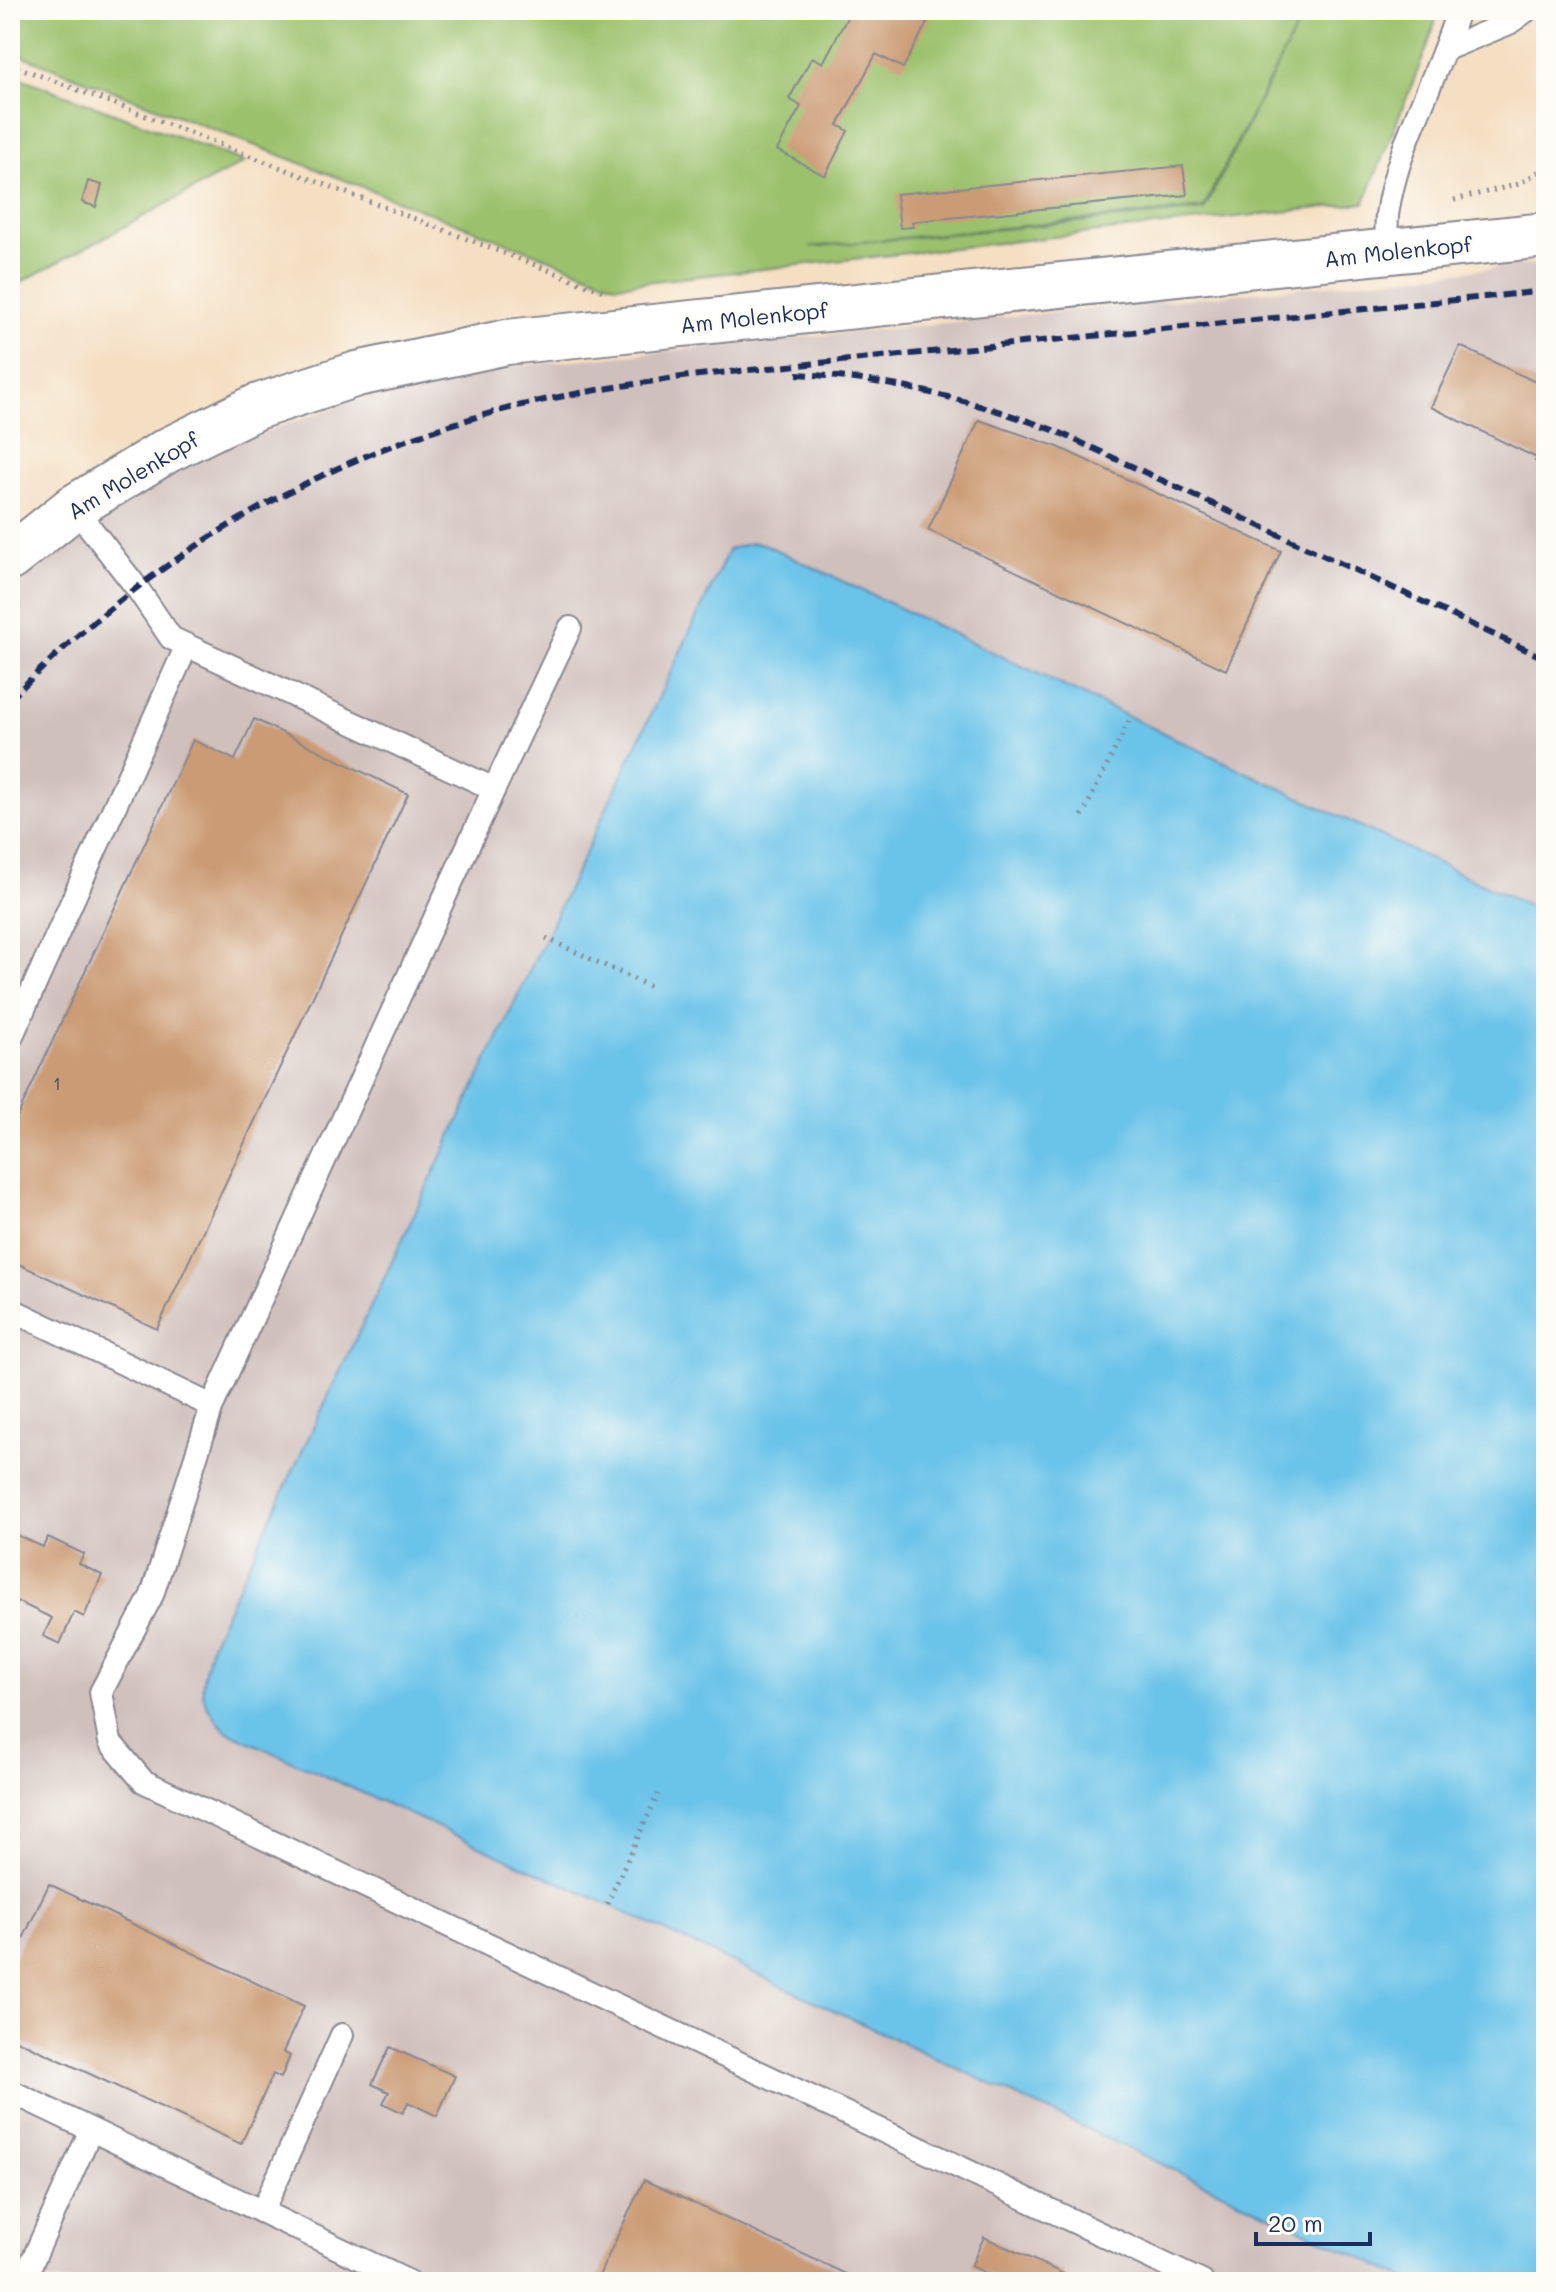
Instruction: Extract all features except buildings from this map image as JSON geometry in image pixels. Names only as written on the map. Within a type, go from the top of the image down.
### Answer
[{"type":"street","name":"Am Molenkopf","points":[[10,558],[74,507],[166,451],[256,407],[357,374],[507,342],[1546,235]]},
{"type":"lane","points":[[1387,253],[1387,217],[1401,158],[1446,49],[1458,10]]},
{"type":"lane","points":[[1446,49],[1509,23],[1527,10]]},
{"type":"lane","points":[[74,507],[137,588],[171,638],[494,789]]},
{"type":"lane","points":[[570,628],[212,1406],[152,1595],[101,1692],[110,1742],[143,1781],[1202,2282]]},
{"type":"lane","points":[[10,1040],[187,645]]},
{"type":"lane","points":[[10,1309],[212,1406]]},
{"type":"lane","points":[[262,2212],[342,2035]]},
{"type":"lane","points":[[10,2091],[409,2282]]},
{"type":"lane","points":[[23,2282],[91,2130]]},
{"type":"path","points":[[10,64],[608,293]]},
{"type":"path","points":[[1082,816],[1130,719]]},
{"type":"path","points":[[546,938],[653,988]]},
{"type":"path","points":[[607,1904],[658,1794]]},
{"type":"shaded area","points":[[1546,263],[1546,914],[1130,719],[729,549],[546,938],[226,1731],[607,1904],[1413,2282],[10,2282],[10,584],[157,482],[237,442],[348,402],[465,371]]},
{"type":"green space","points":[[10,10],[1439,10],[1428,45],[1364,203],[617,285],[10,51]],"holes":[[[1297,27],[1204,210],[810,247],[1203,208]]]},
{"type":"green space","points":[[10,74],[245,162],[10,288]]},
{"type":"water","points":[[752,543],[764,544],[1546,914],[1546,2282],[1413,2282],[607,1904],[226,1731],[209,1709],[203,1682],[211,1644],[729,549]]},
{"type":"railway","points":[[10,700],[62,649],[118,602],[178,558],[240,519],[304,484],[371,454],[440,428],[510,408],[689,376],[1546,291]]},
{"type":"railway","points":[[797,374],[864,380],[929,392],[1056,431],[1546,659]]}]
